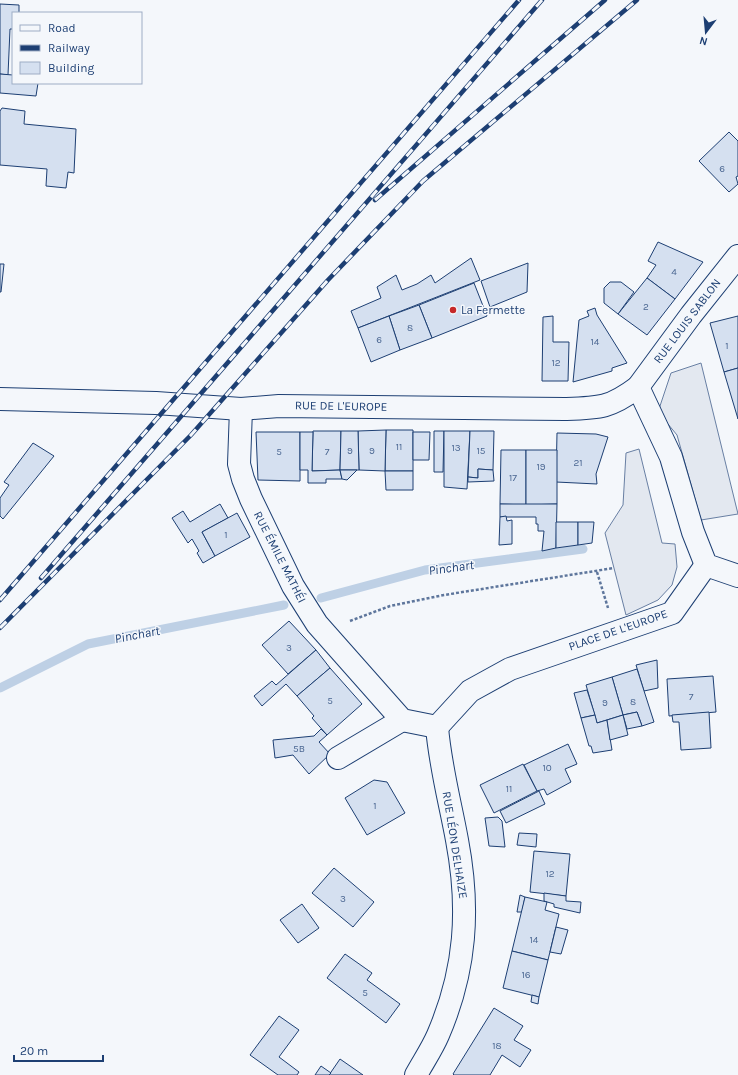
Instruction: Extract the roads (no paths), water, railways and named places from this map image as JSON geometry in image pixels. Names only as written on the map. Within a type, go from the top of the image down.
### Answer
[{"type":"street","name":"RUE LOUIS SABLON","points":[[638,387],[691,315],[738,256]]},
{"type":"street","name":"RUE DE L'EUROPE","points":[[0,384],[38,399]]},
{"type":"street","name":"RUE DE L'EUROPE","points":[[0,399],[156,403],[241,409],[279,406],[592,408],[606,406],[620,400],[638,387]]},
{"type":"street","points":[[638,387],[670,457],[693,532],[706,565],[738,576]]},
{"type":"street","name":"RUE DE L'EUROPE","points":[[0,405],[38,399]]},
{"type":"street","name":"RUE ÉMILE MATHÉI","points":[[241,409],[239,464],[251,499],[293,586],[317,624],[402,720]]},
{"type":"street","name":"PLACE DE L'EUROPE","points":[[437,726],[470,691],[510,669],[672,613],[706,565]]},
{"type":"street","points":[[338,758],[402,720],[437,726]]},
{"type":"street","name":"RUE LÉON DELHAIZE","points":[[416,1075],[437,1036],[448,1004],[460,964],[465,916],[462,871],[439,756],[437,726]]},
{"type":"waterway","name":"Pinchart","points":[[321,598],[425,570],[583,549]]},
{"type":"waterway","name":"Pinchart","points":[[0,688],[88,644],[284,605]]},
{"type":"railway","points":[[0,600],[519,0]]},
{"type":"railway","points":[[41,578],[542,0]]},
{"type":"railway","points":[[375,200],[605,0]]},
{"type":"railway","points":[[0,628],[191,435],[328,280],[423,181],[637,0]]},
{"type":"place","name":"La Fermette","points":[[453,310]]}]
